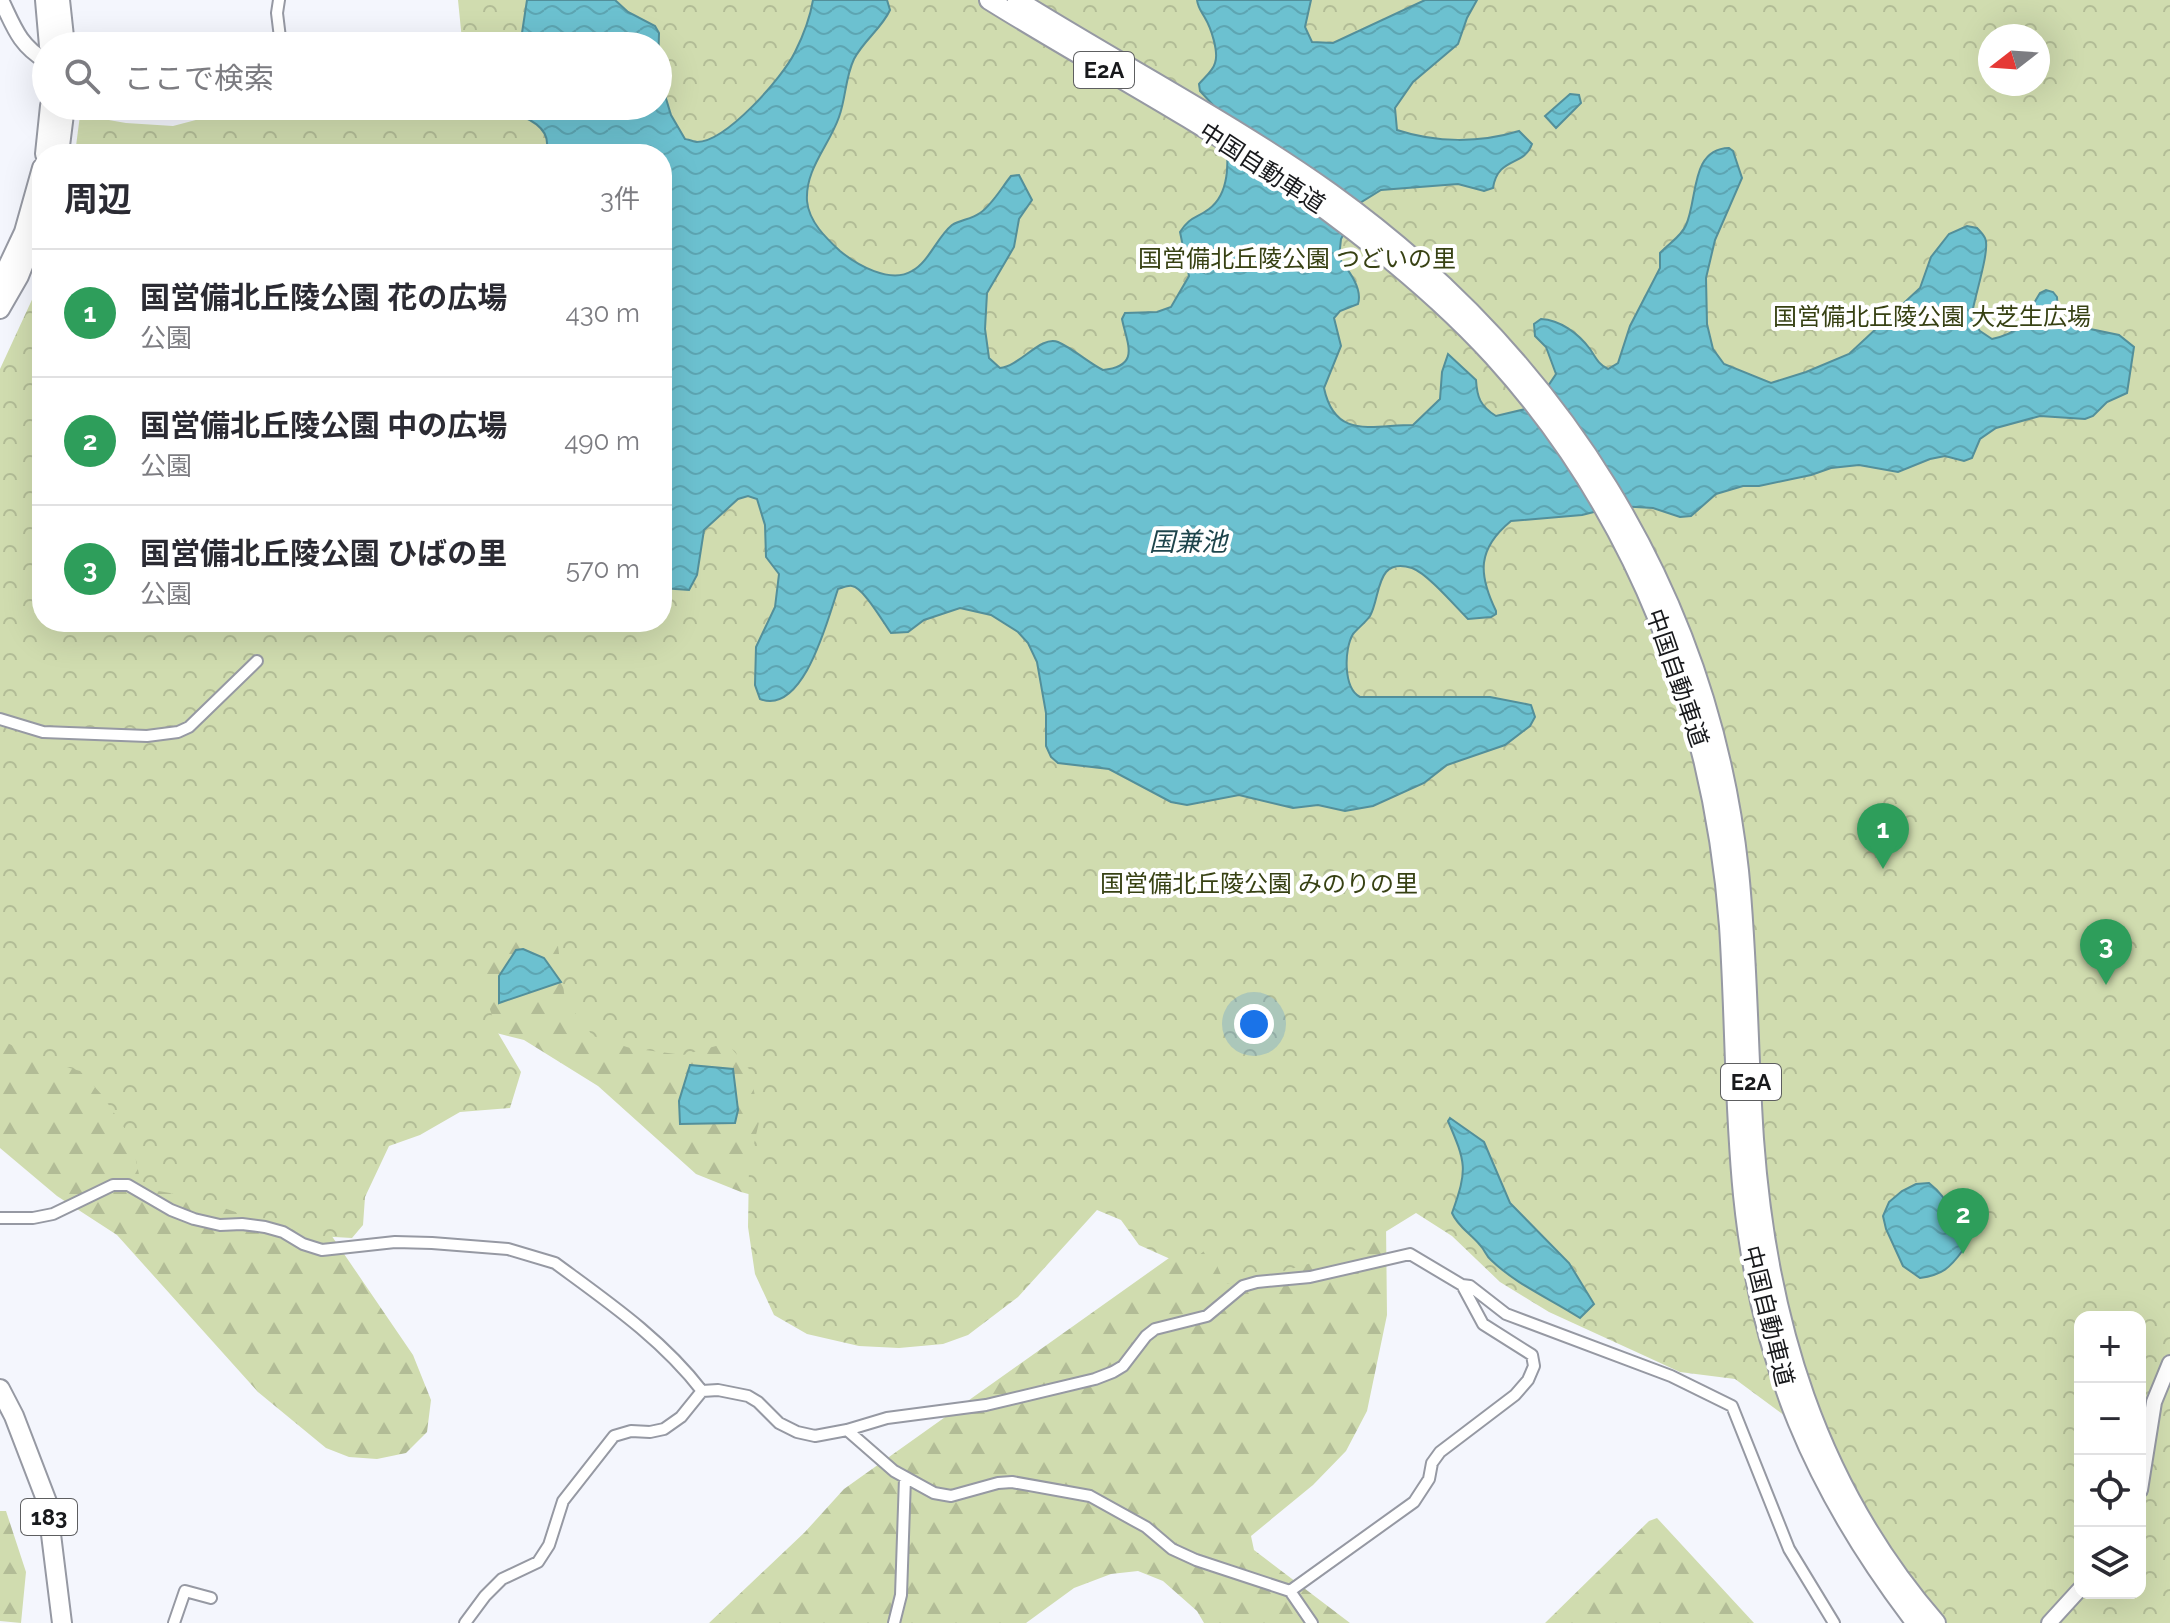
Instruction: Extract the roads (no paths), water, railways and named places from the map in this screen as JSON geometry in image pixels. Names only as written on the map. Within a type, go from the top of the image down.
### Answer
[{"type":"highway","points":[[45,0],[48,32]]},
{"type":"highway","points":[[60,0],[63,32]]},
{"type":"highway","name":"中国自動車道","points":[[989,0],[1306,177],[1370,233],[1464,304],[1532,390],[1570,427],[1669,605],[1686,648],[1720,758],[1731,813],[1743,922],[1759,1195],[1775,1295],[1790,1358],[1810,1415],[1836,1472],[1897,1574],[1936,1623]]},
{"type":"highway","name":"中国自動車道","points":[[1017,0],[1224,133]]},
{"type":"highway","points":[[46,144],[49,120]]},
{"type":"highway","points":[[60,144],[63,120]]},
{"type":"highway","points":[[0,283],[24,232],[32,204]]},
{"type":"highway","points":[[0,309],[19,276],[32,243]]},
{"type":"highway","name":"中国自動車道","points":[[1621,522],[1692,714],[1716,816],[1729,926],[1743,1196],[1759,1299],[1775,1361],[1795,1420],[1821,1479],[1851,1532],[1916,1623]]},
{"type":"highway","name":"183","points":[[0,1389],[7,1418]]},
{"type":"highway","name":"183","points":[[0,1396],[7,1418],[47,1502],[62,1623]]},
{"type":"street","points":[[1,0],[22,42],[32,53]]},
{"type":"street","points":[[279,0],[279,32]]},
{"type":"street","points":[[0,719],[43,732],[147,736],[178,732],[189,727],[257,661]]},
{"type":"street","points":[[0,1218],[33,1218],[53,1214],[113,1185],[128,1185],[171,1210],[194,1219],[220,1225],[265,1227],[322,1250],[395,1242],[508,1249],[539,1256],[555,1263],[646,1332],[684,1368],[702,1391]]},
{"type":"street","points":[[465,1623],[502,1579],[538,1562],[549,1545],[563,1501],[614,1436],[631,1431],[664,1429],[681,1417],[702,1391],[718,1390],[748,1396],[779,1423],[807,1435],[827,1435],[879,1420],[986,1405],[1095,1379],[1123,1366],[1155,1329],[1207,1316],[1234,1292],[1257,1282],[1310,1277],[1401,1254],[1410,1254],[1462,1285],[1470,1286],[1506,1314],[1592,1349],[1671,1376],[1732,1406],[1789,1549],[1834,1623]]},
{"type":"street","points":[[1290,1591],[1414,1502],[1429,1479],[1432,1463],[1440,1452],[1515,1395],[1528,1380],[1534,1366],[1532,1355],[1483,1324],[1462,1285]]},
{"type":"street","points":[[2146,1455],[2154,1402],[2170,1363]]},
{"type":"street","points":[[847,1430],[894,1471],[934,1493],[951,1496],[1012,1482],[1090,1496],[1146,1527],[1172,1549],[1290,1591],[1312,1623]]},
{"type":"street","points":[[894,1623],[901,1595],[905,1478]]},
{"type":"street","points":[[174,1623],[185,1591],[211,1598]]},
{"type":"street","points":[[2049,1623],[2074,1596]]},
{"type":"water","points":[[527,0],[615,0],[628,12],[655,26],[658,32],[522,32]]},
{"type":"water","name":"国兼池","points":[[813,0],[887,0],[890,10],[887,16],[854,59],[835,128],[810,178],[807,201],[815,223],[840,251],[855,262],[884,274],[903,274],[923,262],[952,225],[980,213],[1011,176],[1019,175],[1032,200],[1019,219],[1014,247],[987,293],[985,329],[989,358],[1000,368],[1008,366],[1051,341],[1064,345],[1103,370],[1115,368],[1127,359],[1129,352],[1122,319],[1125,313],[1157,312],[1171,307],[1189,276],[1180,232],[1190,220],[1217,201],[1226,180],[1226,119],[1200,91],[1199,84],[1214,66],[1216,53],[1212,34],[1197,0],[1311,0],[1305,27],[1312,42],[1333,43],[1425,0],[1477,0],[1458,44],[1413,82],[1395,108],[1397,130],[1458,140],[1489,138],[1519,131],[1532,144],[1523,156],[1500,171],[1493,188],[1484,191],[1458,184],[1381,190],[1360,203],[1341,239],[1339,258],[1357,286],[1358,304],[1340,311],[1334,318],[1341,346],[1324,388],[1329,405],[1346,423],[1370,427],[1413,425],[1440,399],[1442,372],[1448,354],[1476,380],[1480,401],[1496,416],[1534,407],[1556,374],[1546,347],[1535,336],[1534,324],[1541,319],[1555,322],[1574,333],[1608,369],[1618,363],[1630,326],[1660,268],[1660,253],[1686,225],[1701,166],[1716,151],[1729,148],[1733,151],[1742,178],[1715,240],[1706,278],[1707,324],[1713,349],[1724,364],[1771,383],[1849,354],[1920,288],[1931,257],[1949,234],[1967,226],[1977,228],[1986,244],[1971,319],[1980,331],[1992,339],[2011,332],[2022,323],[2040,293],[2046,290],[2053,292],[2057,297],[2058,315],[2066,324],[2119,335],[2134,347],[2127,393],[2107,402],[2093,416],[2085,419],[2040,416],[1996,428],[1980,439],[1972,458],[1964,461],[1945,456],[1898,472],[1859,465],[1831,468],[1811,475],[1759,486],[1743,486],[1716,494],[1691,516],[1680,517],[1653,508],[1618,506],[1582,515],[1511,521],[1492,542],[1484,563],[1486,585],[1496,611],[1491,617],[1468,619],[1418,571],[1400,566],[1391,568],[1381,580],[1370,616],[1350,641],[1347,668],[1354,692],[1360,697],[1490,697],[1531,705],[1535,717],[1530,726],[1505,745],[1447,765],[1424,783],[1373,806],[1345,811],[1318,805],[1293,808],[1239,795],[1187,805],[1171,802],[1109,769],[1058,763],[1051,757],[1046,746],[1046,713],[1037,662],[1028,643],[1018,632],[991,615],[960,608],[924,620],[908,632],[891,633],[857,588],[849,586],[838,589],[821,641],[801,679],[789,693],[776,700],[760,699],[755,685],[756,647],[775,607],[779,574],[766,557],[765,525],[757,499],[748,496],[738,499],[704,530],[697,575],[689,590],[672,589],[672,144],[547,144],[546,137],[529,120],[672,120],[672,117],[685,139],[697,142],[709,139],[738,120],[779,77],[801,40]]},
{"type":"water","points":[[1570,94],[1579,95],[1581,103],[1556,128],[1545,116]]},
{"type":"water","points":[[523,949],[544,958],[561,982],[499,1003],[499,976],[516,950]]},
{"type":"water","points":[[690,1065],[733,1069],[738,1110],[735,1123],[680,1124],[679,1101]]},
{"type":"water","points":[[1450,1118],[1484,1142],[1510,1203],[1569,1263],[1594,1304],[1580,1318],[1501,1269],[1455,1218],[1452,1213],[1461,1186],[1463,1166],[1448,1121]]},
{"type":"water","points":[[1929,1183],[1948,1205],[1963,1250],[1945,1270],[1920,1278],[1903,1266],[1883,1216],[1889,1202],[1902,1191],[1916,1184]]},
{"type":"place","name":"国営備北丘陵公園 花の広場","points":[[1883,869]]},
{"type":"place","name":"国営備北丘陵公園 ひばの里","points":[[2106,985]]},
{"type":"place","name":"国営備北丘陵公園 中の広場","points":[[1963,1254]]},
{"type":"park label","name":"国営備北丘陵公園 つどいの里","points":[[1297,259]]},
{"type":"park label","name":"国営備北丘陵公園 大芝生広場","points":[[1932,317]]},
{"type":"park label","name":"国営備北丘陵公園 みのりの里","points":[[1259,884]]}]
